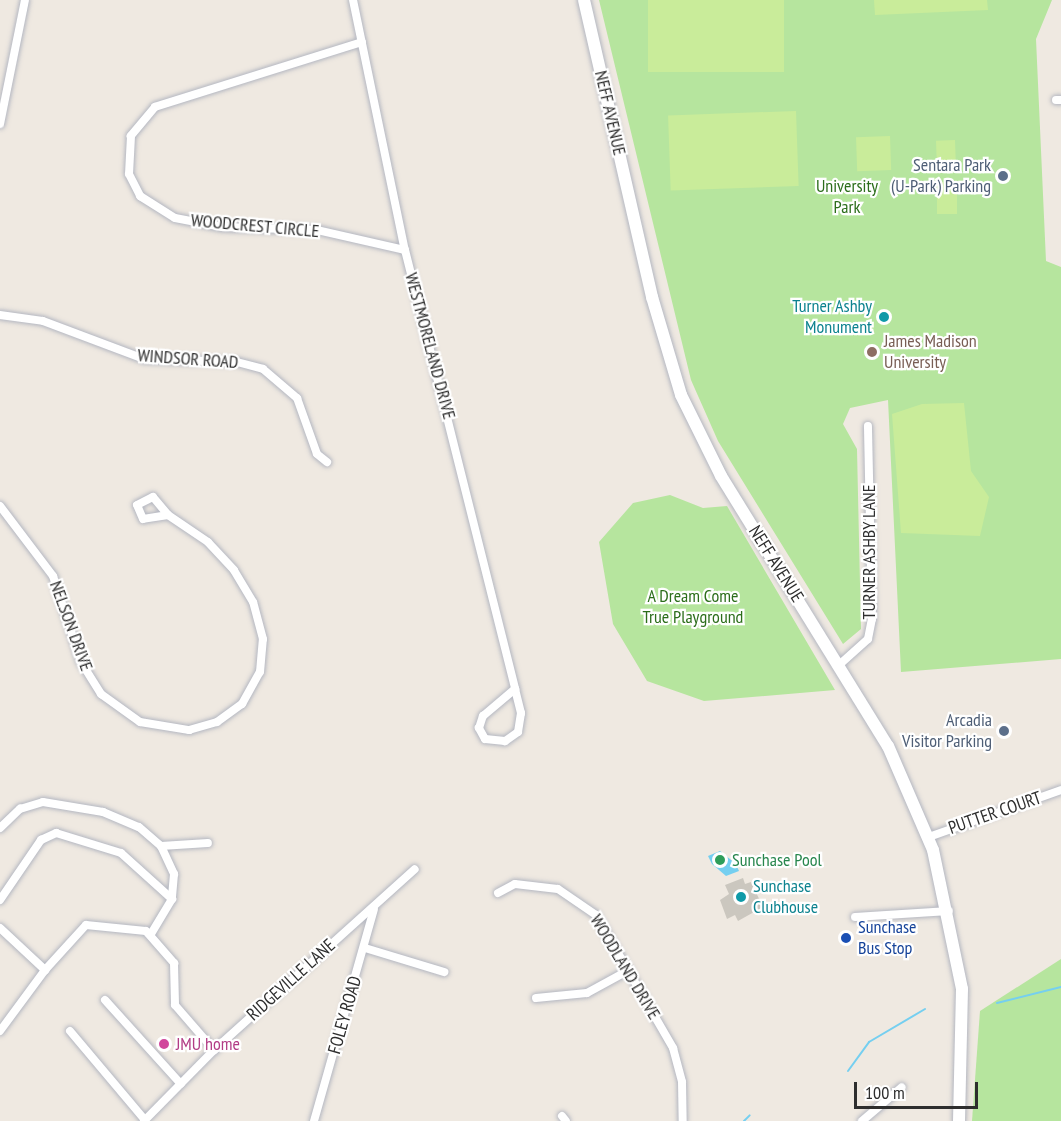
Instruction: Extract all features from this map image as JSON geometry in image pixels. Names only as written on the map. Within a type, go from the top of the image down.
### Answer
[{"type":"main road","name":"NEFF AVENUE","points":[[584,0],[676,382],[721,476],[897,762],[929,837],[950,911],[963,1012],[958,1121]]},
{"type":"street","points":[[0,124],[25,0]]},
{"type":"street","name":"WESTMORELAND DRIVE","points":[[354,0],[405,250],[521,713],[518,732],[506,741],[485,739],[479,728],[483,716],[515,690]]},
{"type":"street","name":"WOODCREST CIRCLE","points":[[362,42],[155,107],[131,136],[129,174],[140,196],[175,218],[222,227],[317,231],[405,250]]},
{"type":"street","name":"WINDSOR ROAD","points":[[0,315],[43,321],[144,359],[232,361],[263,369],[300,401],[317,454],[327,462]]},
{"type":"street","name":"TURNER ASHBY LANE","points":[[839,665],[868,639],[872,619],[868,426]]},
{"type":"street","name":"NELSON DRIVE","points":[[0,506],[53,576],[79,656],[101,694],[140,722],[189,730],[217,722],[242,704],[260,672],[263,639],[253,602],[234,570],[208,542],[168,515]]},
{"type":"street","name":"PUTTER COURT","points":[[929,837],[1061,790]]},
{"type":"street","points":[[0,828],[20,809],[70,803],[139,827],[161,846],[174,874],[172,899],[151,934]]},
{"type":"street","points":[[0,900],[41,840],[56,833],[121,854],[172,899]]},
{"type":"street","points":[[161,846],[208,843]]},
{"type":"street","name":"RIDGEVILLE LANE","points":[[145,1120],[214,1050],[374,909],[415,869]]},
{"type":"street","name":"WOODLAND DRIVE","points":[[498,893],[515,884],[570,894],[602,922],[676,1055],[683,1121]]},
{"type":"street","name":"FOLEY ROAD","points":[[314,1121],[365,948],[374,909]]},
{"type":"street","points":[[855,917],[950,911]]},
{"type":"street","points":[[0,1031],[45,970],[86,925],[151,934],[174,963],[175,1005],[214,1050]]},
{"type":"street","points":[[0,928],[45,970]]},
{"type":"street","points":[[365,948],[444,972]]},
{"type":"street","points":[[536,998],[586,993],[629,970]]},
{"type":"street","points":[[105,1000],[181,1084]]},
{"type":"street","points":[[70,1031],[145,1120]]},
{"type":"street","points":[[862,1121],[902,1088]]},
{"type":"green space","name":"University Park","points":[[599,0],[1052,0],[1036,39],[1046,261],[1061,267],[1061,659],[901,672],[888,400],[850,408],[843,424],[857,449],[861,629],[843,644],[718,441],[691,380]]},
{"type":"green space","points":[[648,0],[784,0],[784,72],[648,72]]},
{"type":"green space","points":[[874,0],[987,0],[988,10],[875,15]]},
{"type":"green space","points":[[796,111],[799,186],[671,190],[668,115]]},
{"type":"green space","points":[[890,136],[891,170],[857,171],[856,137]]},
{"type":"green space","points":[[955,140],[956,172],[937,173],[936,141]]},
{"type":"green space","points":[[937,182],[957,182],[957,214],[937,214]]},
{"type":"green space","points":[[964,403],[971,471],[989,497],[980,536],[901,533],[892,414],[922,404]]},
{"type":"green space","name":"A Dream Come True Playground","points":[[670,495],[703,508],[727,506],[835,690],[704,701],[647,681],[613,624],[599,542],[633,503]]},
{"type":"green space","points":[[1061,959],[1061,1121],[972,1121],[980,1011]]},
{"type":"water","name":"Sunchase Pool","points":[[720,851],[736,864],[739,871],[726,876],[712,864],[708,856]]},
{"type":"building","name":"Sunchase Clubhouse","points":[[743,878],[745,884],[751,882],[763,907],[738,921],[735,915],[727,919],[720,900],[729,894],[725,885]]},
{"type":"waterway","points":[[997,1003],[1061,987]]},
{"type":"waterway","points":[[848,1071],[869,1042],[925,1009]]},
{"type":"waterway","points":[[744,1121],[750,1115]]},
{"type":"place","name":"Sentara Park (U-Park) Parking","points":[[1003,176]]},
{"type":"place","name":"Turner Ashby Monument","points":[[884,317]]},
{"type":"place","name":"James Madison University","points":[[872,352]]},
{"type":"place","name":"Arcadia Visitor Parking","points":[[1004,731]]},
{"type":"place","name":"Sunchase Pool","points":[[720,860]]},
{"type":"place","name":"Sunchase Clubhouse","points":[[741,897]]},
{"type":"place","name":"Sunchase Bus Stop","points":[[846,938]]},
{"type":"place","name":"JMU home","points":[[164,1044]]}]
